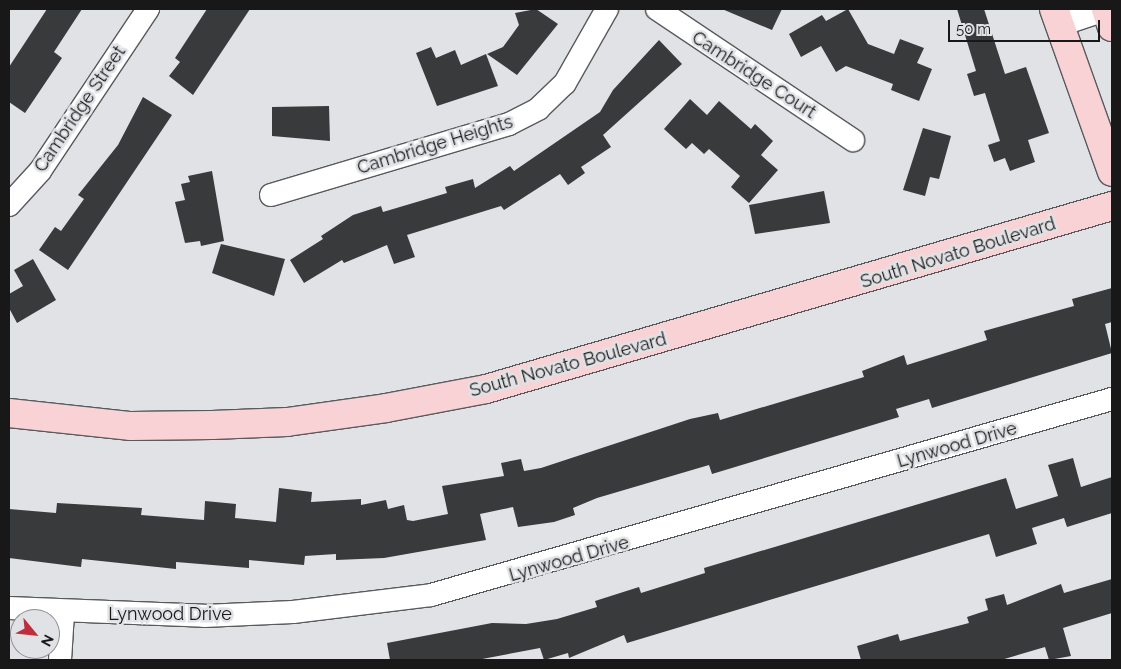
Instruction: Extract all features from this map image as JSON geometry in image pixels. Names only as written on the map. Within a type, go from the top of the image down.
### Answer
[{"type":"main road","points":[[1107,9],[1112,26]]},
{"type":"main road","points":[[1057,17],[1112,172]]},
{"type":"main road","name":"South Novato Boulevard","points":[[9,413],[132,426],[212,426],[287,422],[413,403],[486,389],[1112,206]]},
{"type":"street","name":"Cambridge Street","points":[[9,205],[40,171],[148,9]]},
{"type":"street","name":"Cambridge Heights","points":[[271,195],[509,124],[538,109],[565,83],[607,9]]},
{"type":"street","name":"Cambridge Court","points":[[657,9],[853,140]]},
{"type":"street","points":[[1057,17],[1107,9]]},
{"type":"street","name":"Lynwood Drive","points":[[9,608],[63,613],[243,614],[431,596],[1112,399]]},
{"type":"street","points":[[60,660],[63,613]]},
{"type":"building","points":[[47,9],[82,9],[54,52],[62,58],[25,113],[9,102],[9,67]]},
{"type":"building","points":[[207,9],[250,9],[193,95],[169,76],[180,62],[175,58]]},
{"type":"building","points":[[536,9],[558,24],[517,75],[487,54],[503,47],[519,25],[515,13]]},
{"type":"building","points":[[722,9],[782,9],[772,30]]},
{"type":"building","points":[[848,9],[868,44],[894,54],[900,39],[924,48],[917,63],[932,69],[919,101],[891,90],[893,84],[846,66],[836,72],[821,46],[801,57],[789,34],[822,15],[826,21]]},
{"type":"building","points":[[957,9],[984,9],[1005,74],[1026,67],[1049,133],[1028,140],[1035,162],[1010,171],[1005,158],[994,162],[988,145],[1000,141],[985,93],[974,96],[967,74],[976,71]]},
{"type":"building","points":[[659,40],[682,64],[603,135],[611,147],[581,167],[585,173],[568,185],[560,174],[504,210],[501,206],[407,235],[415,257],[394,264],[387,245],[344,263],[342,260],[304,283],[290,260],[323,239],[321,236],[353,215],[381,206],[383,212],[447,193],[445,187],[473,179],[475,188],[510,166],[514,171],[600,112],[613,90]]},
{"type":"building","points":[[431,47],[436,58],[455,50],[461,65],[486,54],[498,86],[437,106],[416,53]]},
{"type":"building","points":[[143,97],[172,115],[68,270],[39,250],[55,227],[61,231],[84,199],[78,195],[118,145]]},
{"type":"building","points":[[690,99],[707,115],[719,101],[751,129],[755,124],[773,141],[761,155],[778,170],[749,203],[731,187],[740,176],[709,149],[704,154],[692,143],[686,149],[664,129]]},
{"type":"building","points":[[329,106],[330,141],[272,136],[272,107]]},
{"type":"building","points":[[923,128],[951,136],[939,179],[930,177],[925,196],[903,190]]},
{"type":"building","points":[[212,171],[224,241],[201,246],[200,241],[185,243],[175,202],[185,200],[181,184],[190,182],[188,176]]},
{"type":"building","points":[[824,191],[830,223],[755,234],[749,205]]},
{"type":"building","points":[[221,244],[285,259],[274,296],[212,273]]},
{"type":"building","points":[[33,259],[56,300],[17,323],[9,308],[9,294],[23,286],[14,270]]},
{"type":"building","points":[[1112,288],[1112,322],[1105,324],[1112,353],[932,408],[929,399],[896,409],[899,417],[712,474],[709,465],[597,498],[573,508],[575,515],[554,522],[518,527],[513,507],[480,514],[486,540],[384,558],[336,560],[336,554],[305,556],[304,565],[249,560],[249,568],[176,562],[176,569],[82,559],[81,567],[9,558],[9,509],[56,513],[57,503],[142,508],[141,515],[204,520],[205,501],[236,504],[235,518],[276,522],[279,488],[312,492],[311,502],[361,499],[361,505],[386,500],[388,509],[404,505],[407,520],[413,521],[448,514],[442,486],[504,476],[501,463],[521,459],[524,471],[541,468],[690,419],[718,413],[720,420],[864,377],[862,371],[904,355],[907,365],[987,340],[984,331],[1074,306],[1072,299]]},
{"type":"building","points":[[1073,458],[1081,487],[1112,477],[1112,513],[1067,527],[1064,518],[1032,528],[1037,544],[996,557],[989,534],[627,643],[624,635],[569,658],[568,653],[544,660],[540,648],[477,660],[390,660],[387,643],[492,623],[526,624],[557,619],[597,607],[595,601],[639,587],[641,593],[705,573],[704,568],[1006,478],[1016,509],[1058,496],[1048,465]]},
{"type":"building","points":[[1112,579],[1112,613],[1063,628],[1071,656],[1049,660],[1045,647],[1001,660],[861,660],[857,646],[898,634],[900,641],[969,623],[967,617],[988,610],[985,599],[1004,594],[1007,605],[1061,584],[1064,593]]}]
